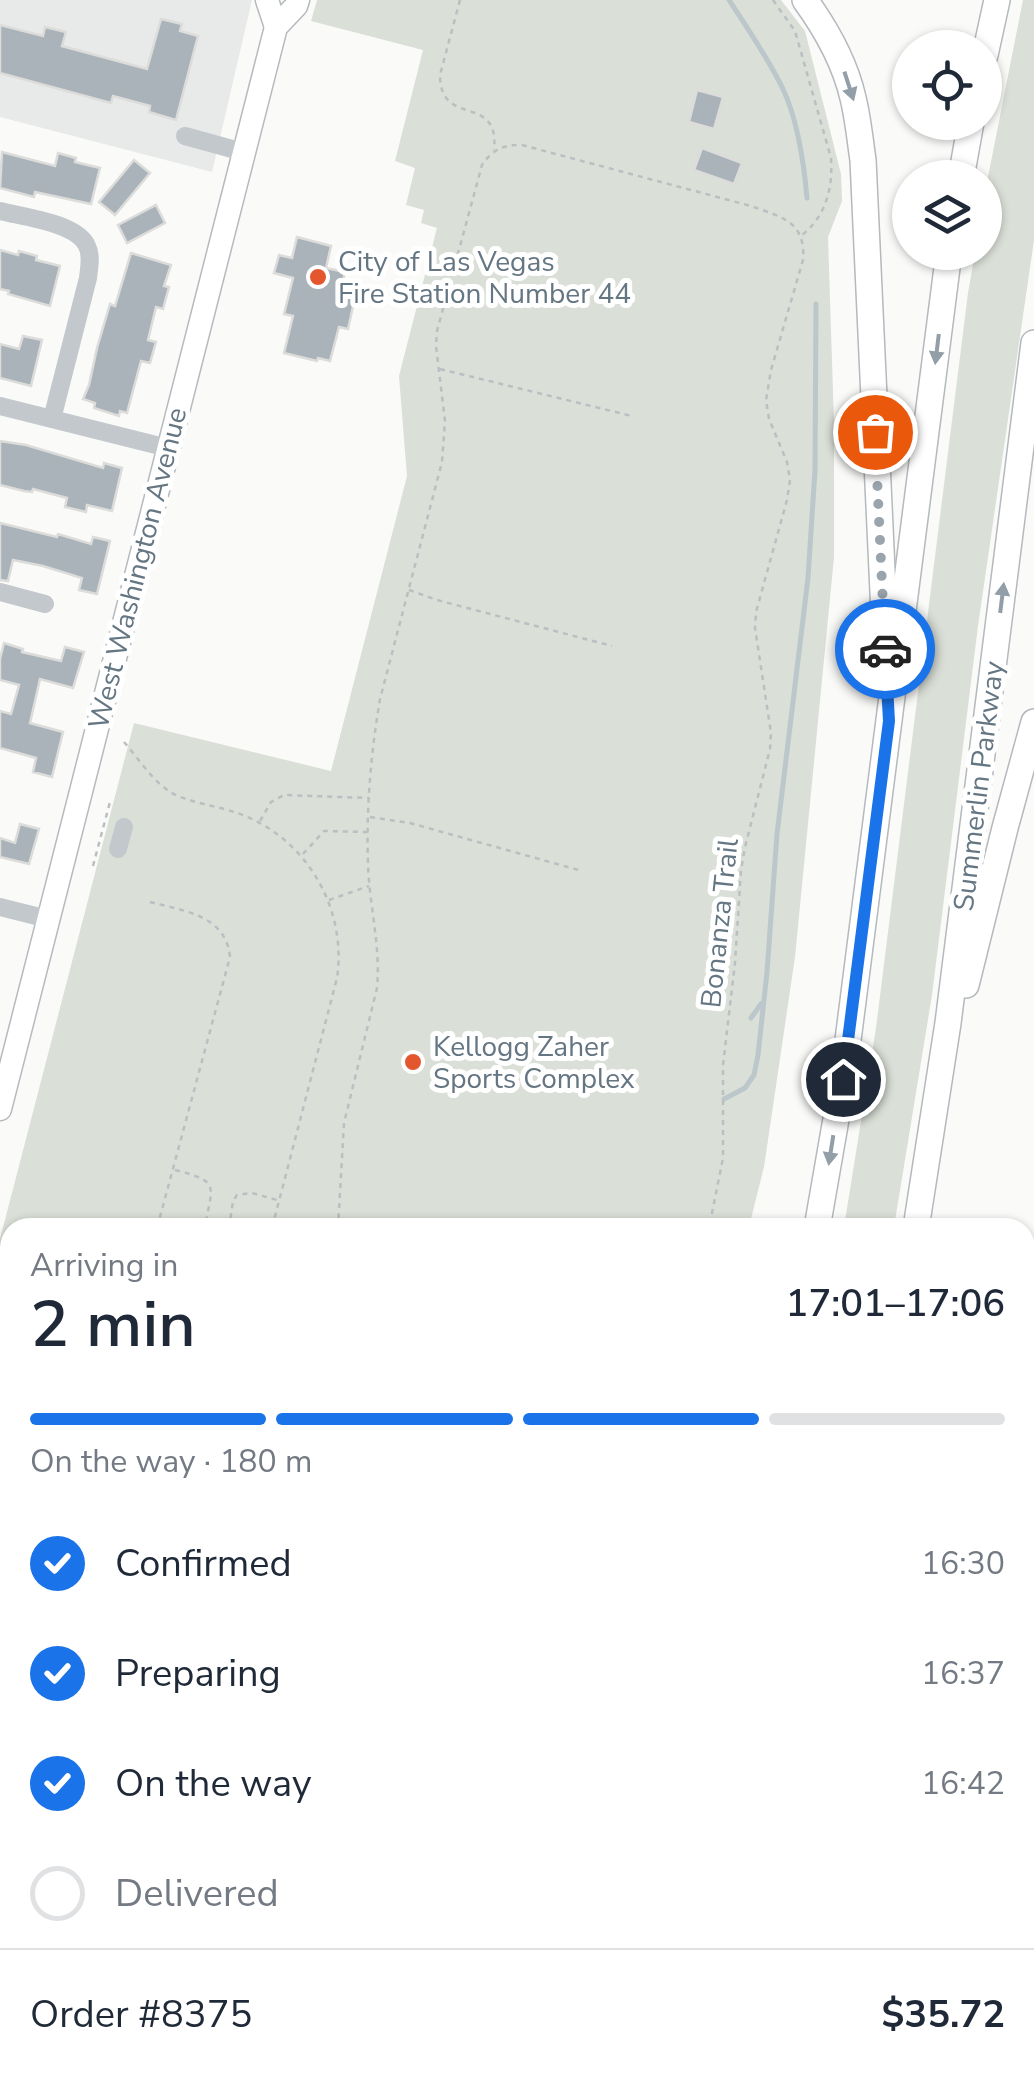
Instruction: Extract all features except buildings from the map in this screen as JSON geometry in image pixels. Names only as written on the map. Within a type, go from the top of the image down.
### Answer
[{"type":"highway","points":[[805,0],[828,36],[853,96],[863,160],[889,721]]},
{"type":"highway","points":[[990,30],[997,0]]},
{"type":"highway","points":[[819,1218],[843,1079],[948,270]]},
{"type":"highway","name":"Summerlin Parkway","points":[[918,1218],[936,1111],[1034,343]]},
{"type":"highway","points":[[936,1111],[1034,722]]},
{"type":"main road","points":[[267,0],[276,27]]},
{"type":"main road","name":"West Washington Avenue","points":[[0,1110],[276,27],[298,0]]},
{"type":"street","points":[[185,136],[243,152]]},
{"type":"street","points":[[0,211],[76,231],[87,244],[90,256],[88,278],[52,419]]},
{"type":"street","points":[[0,406],[168,448]]},
{"type":"street","points":[[0,592],[45,604]]},
{"type":"street","points":[[118,850],[124,827]]},
{"type":"street","points":[[0,907],[48,919]]},
{"type":"path","points":[[339,1218],[344,1123],[378,968],[368,832],[373,738],[442,462],[445,440],[437,331],[482,165],[494,150],[496,138],[482,115],[446,100],[440,84],[460,0]]},
{"type":"path","name":"Bonanza Trail","points":[[712,1218],[723,1158],[723,1065],[741,870],[770,749],[754,628],[790,480],[766,400],[803,260],[801,236],[815,222],[830,194],[832,178],[795,31],[773,0]]},
{"type":"path","points":[[494,150],[510,144],[522,145],[751,206],[788,220],[801,236]]},
{"type":"path","points":[[439,368],[632,416]]},
{"type":"path","points":[[407,590],[612,646]]},
{"type":"path","points":[[124,742],[166,789],[259,822],[278,835],[302,855],[333,911],[340,959],[337,978],[275,1218]]},
{"type":"path","points":[[259,822],[271,802],[284,795],[370,798]]},
{"type":"path","points":[[94,866],[110,802]]},
{"type":"path","points":[[369,816],[410,822],[582,871]]},
{"type":"path","points":[[302,855],[324,831],[368,832]]},
{"type":"path","points":[[328,900],[370,885]]},
{"type":"path","points":[[150,902],[205,918],[220,929],[229,947],[227,972],[159,1218]]},
{"type":"path","points":[[174,1170],[204,1178],[210,1185],[207,1218]]},
{"type":"path","points":[[231,1218],[237,1195],[252,1193],[278,1200]]},
{"type":"shaded area","points":[[0,0],[252,0],[212,172],[0,117]]},
{"type":"shaded area","name":"Kellogg Zaher Sports Complex","points":[[317,0],[781,0],[805,31],[841,174],[842,201],[828,237],[834,557],[795,957],[764,1167],[751,1218],[5,1218],[134,723],[331,771],[407,476],[399,376],[437,228],[421,223],[424,210],[406,205],[415,168],[395,161],[423,50],[311,21]]},
{"type":"shaded area","points":[[1023,0],[1034,0],[1034,240],[978,626],[932,995],[895,1218],[845,1218],[876,1028],[972,270],[1002,270],[1002,160],[991,160],[995,140],[1002,140],[1002,106]]},
{"type":"waterway","points":[[729,0],[788,101],[807,198]]},
{"type":"waterway","points":[[724,1099],[745,1088],[754,1075],[758,1055],[777,834],[808,578],[815,470],[816,304]]},
{"type":"waterway","points":[[751,1018],[761,1004]]},
{"type":"way so far","points":[[875,432],[885,649]]},
{"type":"place","name":"City of Las Vegas Fire Station Number 44","points":[[318,277]]},
{"type":"place","name":"Kellogg Zaher Sports Complex","points":[[413,1062]]},
{"type":"route","points":[[843,1079],[889,721],[885,649]]}]
